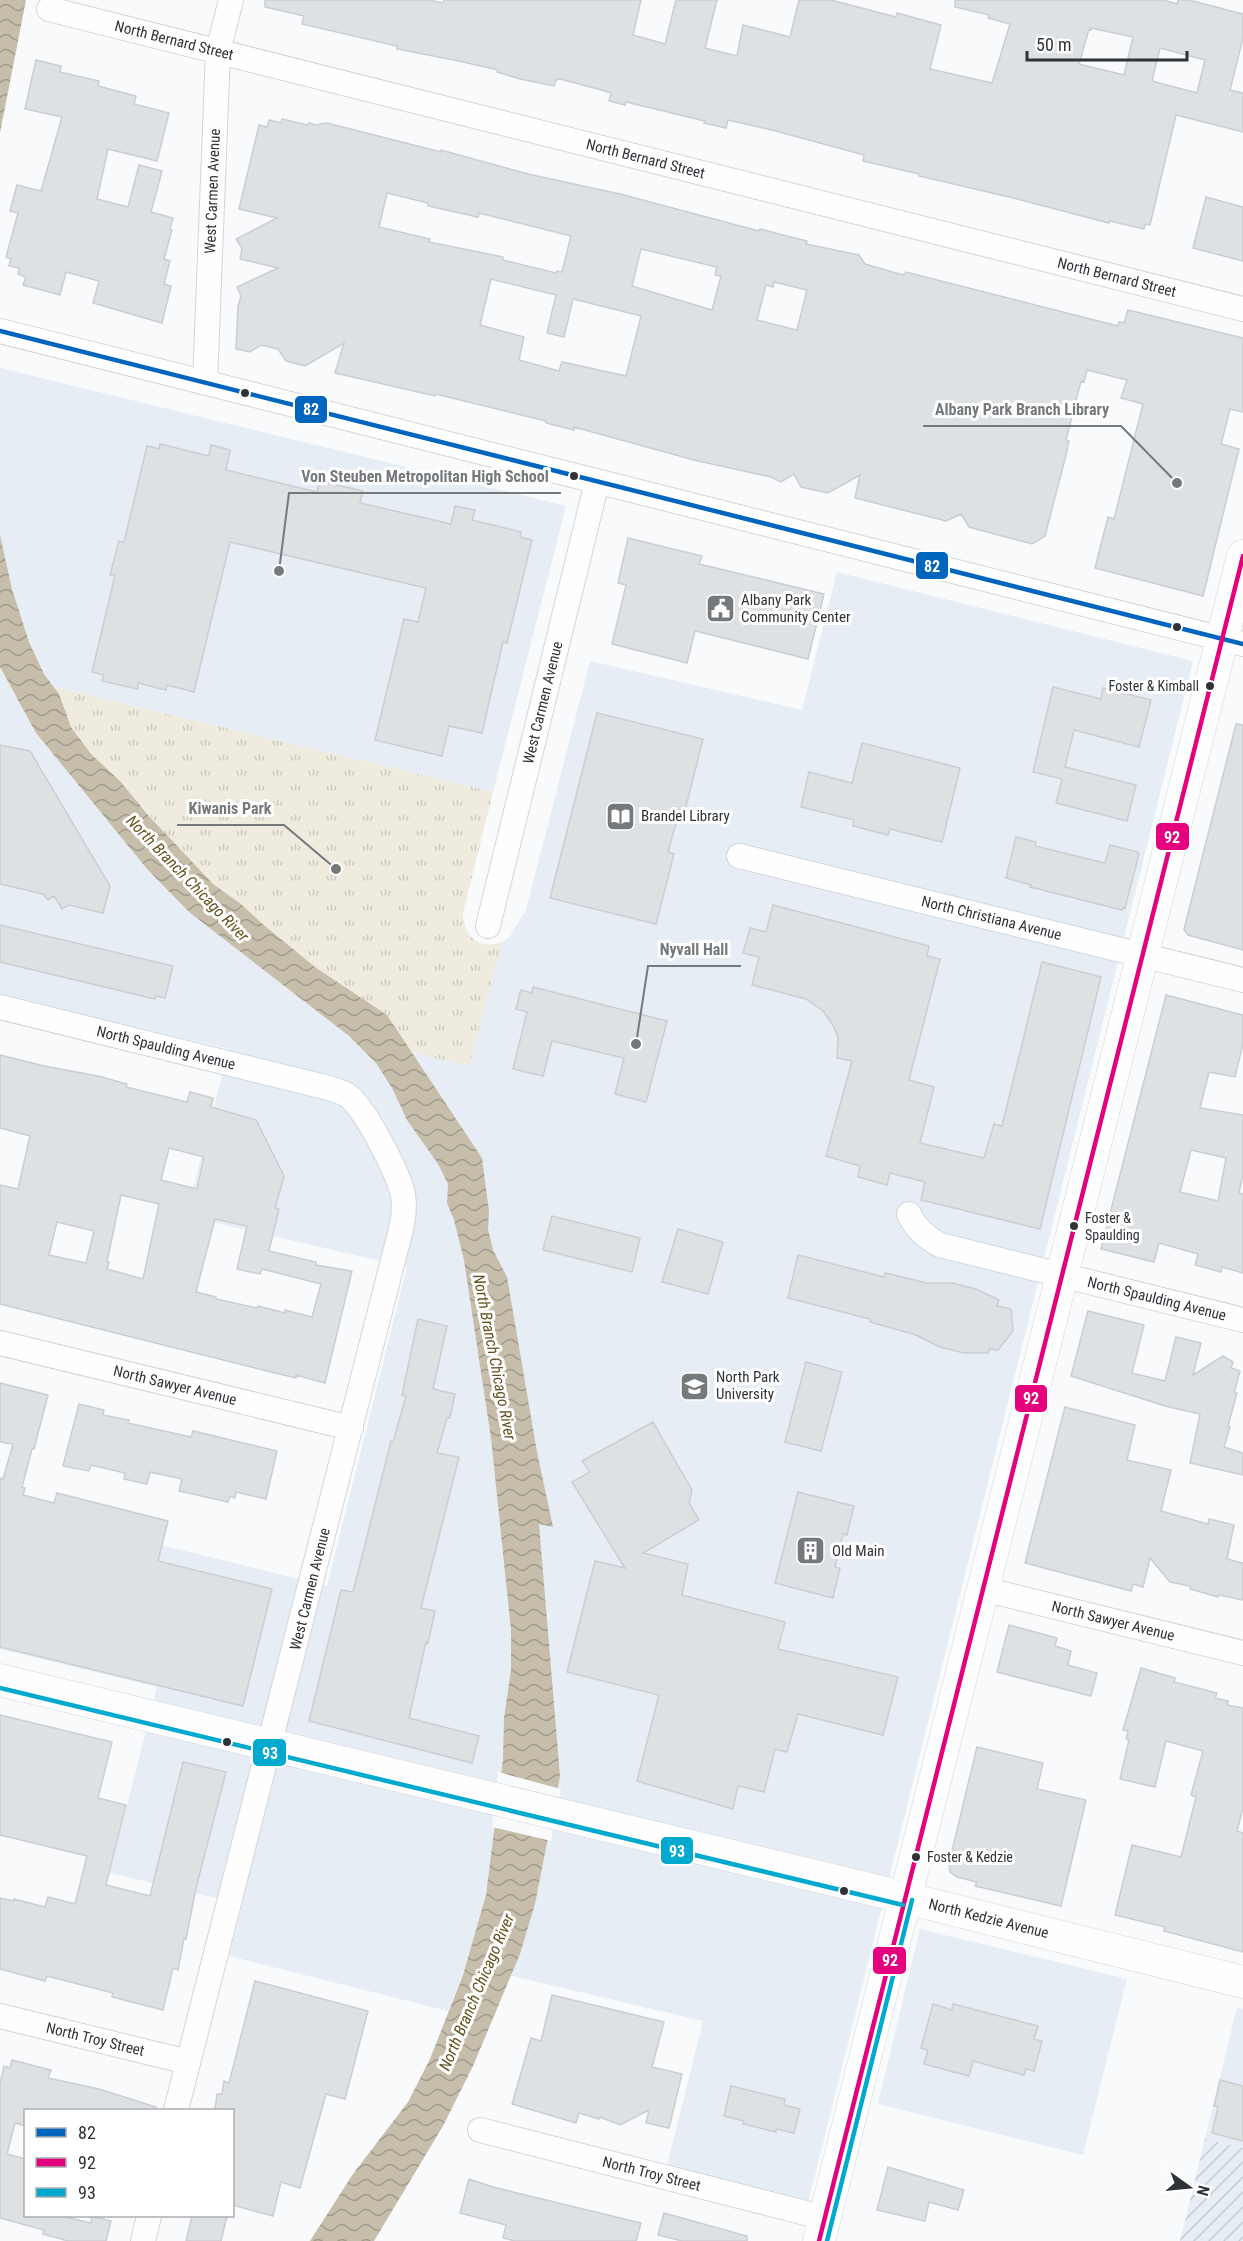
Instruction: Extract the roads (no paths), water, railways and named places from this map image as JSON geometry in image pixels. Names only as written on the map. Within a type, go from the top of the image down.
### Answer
[{"type":"main road","points":[[822,2229],[1141,955],[1232,641],[1243,556]]},
{"type":"main road","name":"North Kedzie Avenue","points":[[0,1680],[905,1898],[1243,1982]]},
{"type":"street","name":"West Carmen Avenue","points":[[205,383],[218,51],[231,0]]},
{"type":"street","name":"North Bernard Street","points":[[49,9],[1243,309]]},
{"type":"street","points":[[0,331],[1232,641]]},
{"type":"street","name":"West Carmen Avenue","points":[[488,926],[597,482]]},
{"type":"street","name":"North Christiana Avenue","points":[[739,856],[1243,980]]},
{"type":"street","name":"North Spaulding Avenue","points":[[0,1007],[331,1089]]},
{"type":"street","name":"West Carmen Avenue","points":[[176,2109],[401,1226],[404,1196],[396,1173],[358,1105],[347,1095],[331,1089]]},
{"type":"street","name":"North Spaulding Avenue","points":[[909,1214],[927,1238],[940,1245],[1243,1320]]},
{"type":"street","name":"North Sawyer Avenue","points":[[0,1342],[351,1428]]},
{"type":"street","name":"North Sawyer Avenue","points":[[983,1588],[1243,1653]]},
{"type":"street","name":"North Troy Street","points":[[0,2016],[188,2062]]},
{"type":"street","name":"North Troy Street","points":[[480,2130],[822,2229]]},
{"type":"street","points":[[143,2241],[149,2217]]},
{"type":"water","points":[[0,0],[26,0],[0,133]]},
{"type":"water","name":"North Branch Chicago River","points":[[0,535],[12,589],[29,642],[44,674],[59,694],[71,727],[91,754],[121,782],[149,816],[213,884],[241,904],[315,967],[387,1015],[482,1158],[489,1211],[488,1229],[493,1250],[507,1277],[537,1452],[553,1527],[539,1524],[560,1776],[535,1904],[520,1954],[473,2066],[443,2126],[374,2241],[310,2241],[353,2174],[408,2102],[430,2059],[463,1975],[486,1895],[503,1759],[504,1718],[511,1670],[511,1630],[491,1438],[464,1260],[454,1220],[447,1203],[448,1184],[438,1164],[407,1120],[392,1088],[376,1063],[349,1036],[189,912],[147,869],[36,733],[0,667]]},
{"type":"place","name":"Albany Park Branch Library","points":[[1177,483]]},
{"type":"place","name":"Von Steuben Metropolitan High School","points":[[279,571]]},
{"type":"place","name":"Albany Park Community Center","points":[[720,609]]},
{"type":"place","name":"Foster & Kimball","points":[[1210,686]]},
{"type":"place","name":"Brandel Library","points":[[620,816]]},
{"type":"place","name":"Kiwanis Park","points":[[336,869]]},
{"type":"place","name":"Nyvall Hall","points":[[636,1044]]},
{"type":"place","name":"Foster & Spaulding","points":[[1074,1226]]},
{"type":"place","name":"North Park University","points":[[695,1386]]},
{"type":"place","name":"Old Main","points":[[811,1551]]},
{"type":"place","name":"Foster & Kedzie","points":[[916,1857]]}]
